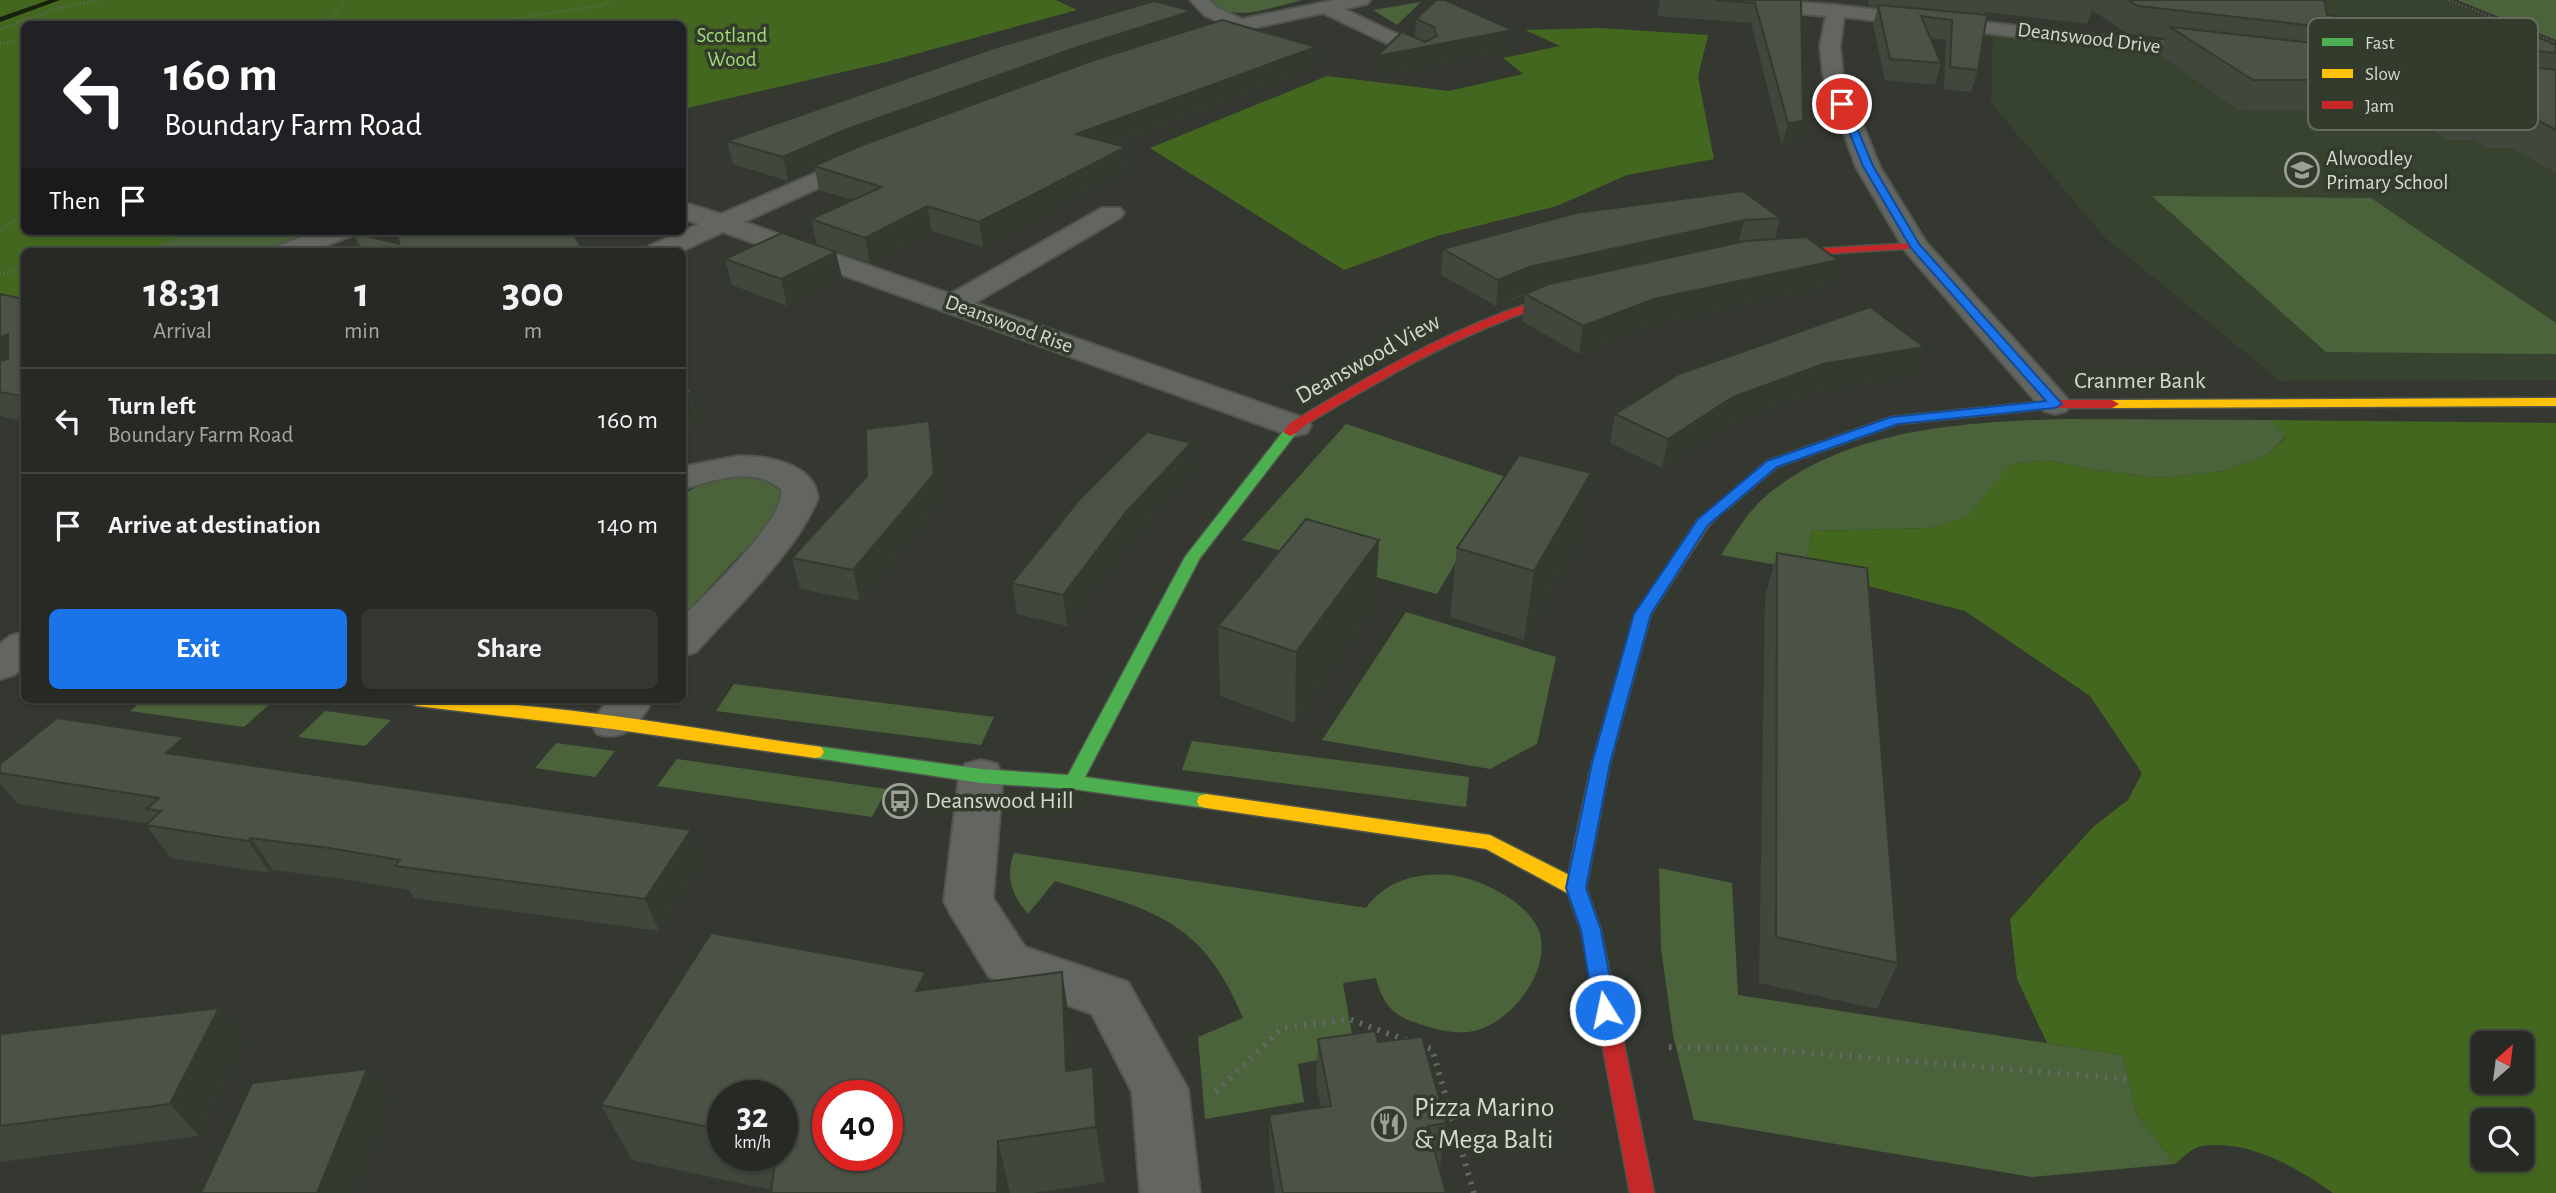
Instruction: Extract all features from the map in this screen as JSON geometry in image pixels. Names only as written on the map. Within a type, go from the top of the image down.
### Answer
[{"type":"street","points":[[1199,0],[1210,11],[1240,25]]},
{"type":"street","points":[[1165,50],[1240,25],[1361,0]]},
{"type":"street","name":"Deanswood Drive","points":[[1704,0],[1836,11],[2229,55]]},
{"type":"street","points":[[1325,7],[1424,54]]},
{"type":"street","points":[[1836,11],[1830,46],[1833,75],[1868,166],[1915,246],[2055,404]]},
{"type":"street","points":[[665,248],[881,152]]},
{"type":"street","name":"Deanswood Rise","points":[[686,210],[1295,426]]},
{"type":"street","points":[[953,304],[1111,213]]},
{"type":"street","points":[[297,248],[331,235]]},
{"type":"street","points":[[1753,255],[1915,246]]},
{"type":"street","name":"Deanswood View","points":[[1073,782],[1193,557],[1295,426],[1418,353],[1536,302],[1590,290]]},
{"type":"street","name":"Cranmer Bank","points":[[1576,888],[1601,763],[1643,614],[1703,522],[1772,464],[1896,420],[2055,404],[2556,402]]},
{"type":"street","points":[[686,479],[716,469],[763,468],[788,478],[800,494],[798,508],[686,638]]},
{"type":"street","points":[[0,642],[21,646]]},
{"type":"street","points":[[0,665],[21,648]]},
{"type":"street","points":[[464,703],[622,712],[981,776],[1073,782],[1490,842],[1576,888],[1591,930],[1642,1193]]},
{"type":"street","points":[[981,776],[968,901],[1007,962],[1110,998],[1160,1089],[1170,1193]]},
{"type":"path","points":[[22,21],[58,8],[101,0]]},
{"type":"path","points":[[326,21],[345,0]]},
{"type":"path","points":[[501,21],[591,8],[611,0]]},
{"type":"path","points":[[2449,0],[2494,18]]},
{"type":"path","points":[[0,29],[21,21]]},
{"type":"path","points":[[2538,36],[2556,43]]},
{"type":"path","points":[[0,44],[21,40]]},
{"type":"path","points":[[0,230],[21,217]]},
{"type":"path","points":[[0,274],[21,270]]},
{"type":"path","points":[[1162,1115],[1203,1105],[1282,1028],[1349,1019],[1432,1049],[1474,1193]]},
{"type":"path","points":[[1612,1046],[1762,1049],[2129,1079]]},
{"type":"shaded area","points":[[2084,0],[2448,0],[2491,18],[2308,18],[2308,24]]},
{"type":"shaded area","name":"Alwoodley Primary School","points":[[1993,27],[2308,64],[2308,130],[2538,130],[2538,91],[2556,93],[2556,380],[2280,381],[2104,237],[1991,103]]},
{"type":"shaded area","points":[[2538,38],[2556,45],[2556,51],[2538,49]]},
{"type":"green space","name":"Scotland Wood","points":[[0,0],[1056,0],[1077,10],[886,62],[686,108],[686,21],[21,21],[21,235],[182,235],[152,248],[21,248],[21,304],[0,314]]},
{"type":"green space","points":[[1212,0],[1302,0],[1241,13],[1219,8]]},
{"type":"green space","points":[[2457,0],[2556,0],[2556,40],[2538,33],[2538,18],[2502,18]]},
{"type":"green space","points":[[1421,2],[1397,25],[1373,10]]},
{"type":"green space","points":[[1600,28],[1708,35],[1698,77],[1714,159],[1627,175],[1557,206],[1437,236],[1344,270],[1150,148],[1327,76],[1449,91],[1523,74],[1503,58],[1560,46],[1525,30]]},
{"type":"green space","points":[[2152,196],[2371,198],[2556,323],[2556,354],[2326,352]]},
{"type":"green space","points":[[182,235],[305,235],[270,248],[152,248]]},
{"type":"green space","points":[[2066,419],[2272,420],[2286,436],[2266,456],[2223,471],[2160,478],[2093,470],[2048,460],[2010,465],[1969,516],[1930,528],[1812,531],[1805,570],[1721,555],[1759,502],[1798,473],[1833,456],[1909,433],[1988,423]]},
{"type":"green space","points":[[2272,420],[2556,423],[2556,1193],[2333,1193],[2271,1157],[2220,1145],[2199,1147],[2175,1164],[2136,1113],[2123,1055],[2047,1043],[2017,979],[2010,919],[2093,827],[2128,800],[2142,773],[2090,696],[1965,611],[1805,570],[1812,531],[1930,528],[1968,516],[2009,465],[2048,460],[2093,470],[2160,478],[2223,471],[2266,456],[2286,437]]},
{"type":"green space","points":[[1346,424],[1506,477],[1437,594],[1242,540]]},
{"type":"green space","points":[[734,475],[766,481],[780,491],[777,511],[763,530],[686,613],[686,492],[706,482]]},
{"type":"green space","points":[[1406,612],[1556,657],[1537,744],[1490,769],[1322,740]]},
{"type":"green space","points":[[734,684],[994,717],[981,745],[716,711]]},
{"type":"green space","points":[[139,703],[271,703],[244,727],[130,711]]},
{"type":"green space","points":[[325,711],[391,720],[365,746],[298,737]]},
{"type":"green space","points":[[1192,741],[1469,777],[1466,807],[1182,770]]},
{"type":"green space","points":[[556,743],[615,751],[595,777],[535,768]]},
{"type":"green space","points":[[677,759],[887,789],[872,817],[657,786]]},
{"type":"green space","points":[[1014,853],[1366,908],[1382,891],[1403,880],[1438,874],[1462,877],[1503,894],[1526,912],[1540,934],[1542,949],[1534,978],[1516,1005],[1504,1016],[1478,1030],[1452,1032],[1416,1023],[1399,1015],[1387,1004],[1376,978],[1343,983],[1355,1052],[1298,1064],[1304,1102],[1205,1119],[1198,1037],[1243,1018],[1227,984],[1209,958],[1190,938],[1169,922],[1146,910],[1055,881],[1028,914],[1014,893],[1010,878]]},
{"type":"green space","points":[[1659,868],[1732,883],[1738,995],[2123,1055],[2136,1113],[2175,1164],[2032,1177],[1694,1120],[1673,1035],[1661,948]]},
{"type":"building","points":[[1436,0],[1445,0],[1513,30],[1377,56],[1402,32],[1425,42],[1437,36],[1434,27],[1416,19]]},
{"type":"building","points":[[1715,0],[1801,0],[1803,121],[1788,123],[1755,3]]},
{"type":"building","points":[[2128,0],[2324,0],[2327,15],[2353,18],[2308,18],[2308,25],[2138,6]]},
{"type":"building","points":[[1154,1],[1192,11],[1075,48],[842,131],[783,157],[727,141],[991,49]]},
{"type":"building","points":[[1878,5],[1987,15],[1978,70],[1950,67],[1952,20],[1921,16],[1941,63],[1890,59]]},
{"type":"building","points":[[1222,20],[1316,47],[1076,134],[1126,147],[979,222],[927,206],[865,238],[811,219],[882,187],[814,166],[860,146],[1091,61]]},
{"type":"building","points":[[2170,27],[2308,42],[2308,80],[2253,80]]},
{"type":"building","points":[[2538,37],[2556,45],[2556,53],[2538,51]]},
{"type":"building","points":[[2538,68],[2556,70],[2556,130],[2538,120]]},
{"type":"building","points":[[1743,191],[1780,218],[1744,220],[1529,267],[1498,280],[1443,249],[1576,213]]},
{"type":"building","points":[[782,233],[836,252],[781,279],[725,259]]},
{"type":"building","points":[[353,235],[399,244],[398,235],[574,235],[582,248],[361,248]]},
{"type":"building","points":[[1806,237],[1838,260],[1654,299],[1583,326],[1525,294],[1549,284],[1745,241]]},
{"type":"building","points":[[0,294],[21,298],[21,396],[0,392],[0,361],[8,359],[8,334],[0,337]]},
{"type":"building","points":[[1870,307],[1924,347],[1823,364],[1733,397],[1668,439],[1615,414],[1679,374]]},
{"type":"building","points":[[686,382],[691,392],[686,395]]},
{"type":"building","points":[[929,421],[934,474],[853,570],[792,558],[867,476],[866,429]]},
{"type":"building","points":[[1147,432],[1191,443],[1126,512],[1063,595],[1012,583],[1079,500]]},
{"type":"building","points":[[1519,455],[1591,473],[1534,571],[1457,548]]},
{"type":"building","points":[[1306,519],[1379,540],[1296,652],[1218,626]]},
{"type":"building","points":[[1777,553],[1867,568],[1898,963],[1776,937]]},
{"type":"building","points":[[57,718],[184,737],[166,753],[691,830],[645,899],[395,866],[400,860],[329,848],[251,838],[248,841],[146,825],[161,811],[147,809],[159,798],[0,773],[0,764]]},
{"type":"building","points":[[711,933],[926,972],[916,991],[1062,972],[1066,1071],[1093,1067],[1096,1127],[998,1141],[997,1193],[771,1193],[774,1171],[798,1171],[798,1080],[707,1080],[707,1127],[601,1105]]},
{"type":"building","points":[[219,1008],[170,1104],[0,1126],[0,1034]]},
{"type":"building","points":[[1375,1031],[1378,1042],[1422,1037],[1446,1123],[1428,1126],[1446,1193],[1283,1193],[1269,1115],[1331,1106],[1318,1039]]},
{"type":"building","points":[[367,1069],[317,1193],[201,1193],[252,1083]]},
{"type":"waterway","points":[[0,20],[56,0]]},
{"type":"traffic: fast","points":[[1073,782],[1193,557],[1290,432]]},
{"type":"traffic: fast","points":[[815,752],[981,776],[1073,782],[1206,801]]},
{"type":"traffic: slow","points":[[2112,404],[2556,402]]},
{"type":"traffic: slow","points":[[1586,836],[1601,763],[1643,614],[1703,522],[1721,507]]},
{"type":"traffic: slow","points":[[442,703],[612,723],[815,752]]},
{"type":"traffic: slow","points":[[1206,801],[1490,842],[1576,888]]},
{"type":"traffic: jam","points":[[1774,254],[1915,246]]},
{"type":"traffic: jam","points":[[1290,432],[1295,426],[1328,406],[1430,349],[1500,316],[1574,293]]},
{"type":"traffic: jam","points":[[1721,507],[1772,464],[1896,420],[2055,404],[2112,404]]},
{"type":"traffic: jam","points":[[1586,836],[1576,888],[1591,930],[1642,1193]]},
{"type":"place","name":"Alwoodley Primary School","points":[[2302,170]]},
{"type":"place","name":"Deanswood Hill","points":[[900,801]]},
{"type":"place","name":"Pizza Marino & Mega Balti","points":[[1389,1124]]},
{"type":"route","points":[[1605,1010],[1591,930],[1576,888],[1601,763],[1643,614],[1703,522],[1772,464],[1896,420],[2055,404],[1915,246],[1868,166],[1842,104]]}]
